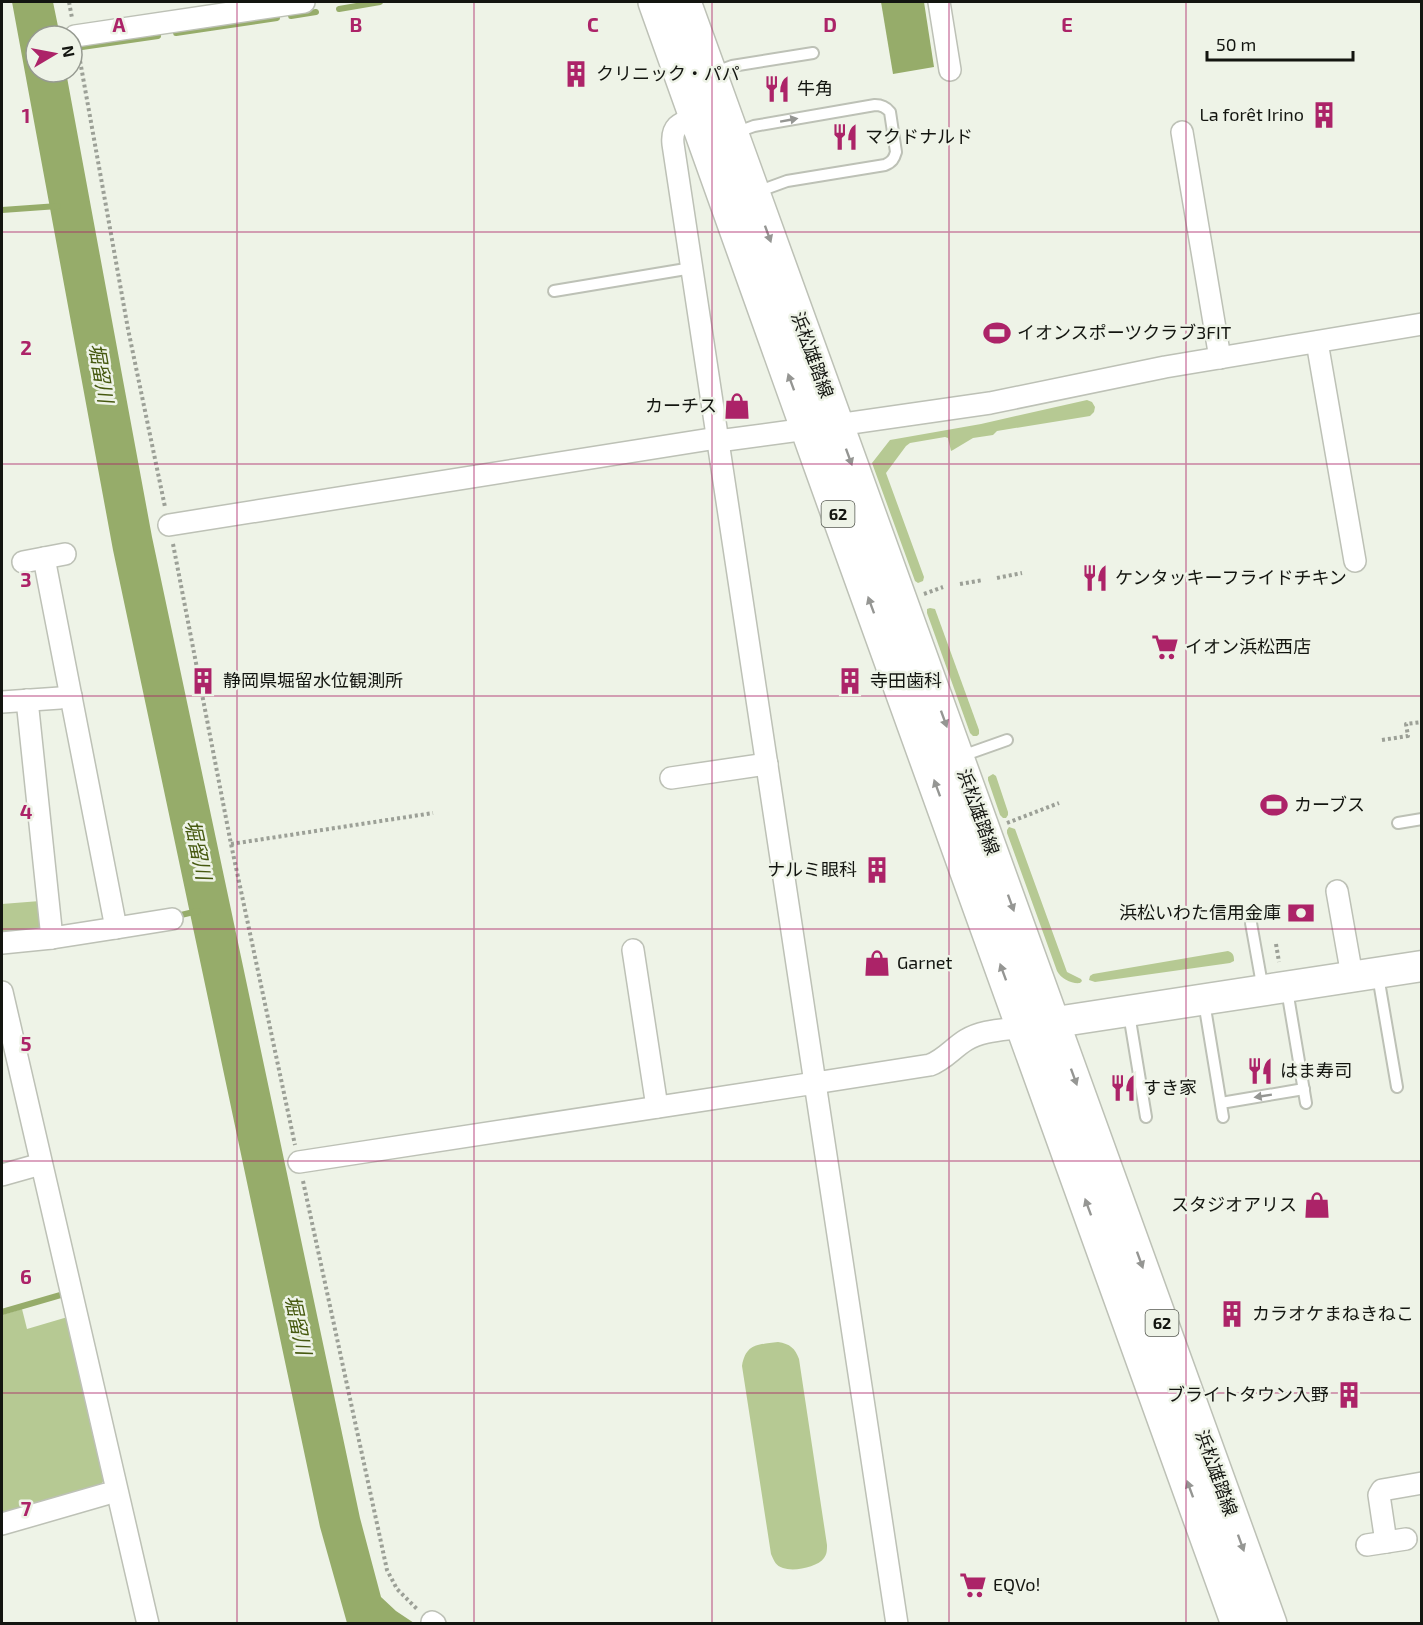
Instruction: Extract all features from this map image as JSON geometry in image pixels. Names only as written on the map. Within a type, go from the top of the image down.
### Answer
[{"type":"main road","name":"浜松雄踏線","points":[[655,2],[697,117],[958,758],[1038,1024],[1238,1623]]},
{"type":"main road","name":"浜松雄踏線","points":[[684,2],[753,193],[822,427],[1038,1024],[1270,1623]]},
{"type":"street","points":[[84,35],[304,2]]},
{"type":"street","points":[[939,2],[950,70]]},
{"type":"street","points":[[697,117],[675,127],[672,135],[897,1623]]},
{"type":"street","points":[[1182,132],[1220,358]]},
{"type":"street","points":[[169,525],[718,440],[990,403],[1128,374],[1422,324]]},
{"type":"street","points":[[1317,342],[1355,561]]},
{"type":"street","points":[[23,562],[65,554]]},
{"type":"street","points":[[44,558],[116,928]]},
{"type":"street","points":[[2,702],[71,696]]},
{"type":"street","points":[[27,700],[52,938]]},
{"type":"street","points":[[671,778],[767,764]]},
{"type":"street","points":[[1337,891],[1365,974]]},
{"type":"street","points":[[2,943],[52,938],[172,919]]},
{"type":"street","points":[[633,950],[657,1107]]},
{"type":"street","points":[[299,1162],[930,1065],[938,1062],[975,1036],[1203,999],[1276,980],[1365,974],[1422,966]]},
{"type":"street","points":[[2,992],[148,1623]]},
{"type":"street","points":[[2,1175],[41,1164]]},
{"type":"street","points":[[1406,1539],[1376,1544],[1379,1495],[1382,1490],[1422,1483]]},
{"type":"street","points":[[2,1524],[106,1494]]},
{"type":"lane","points":[[710,75],[732,66],[813,53]]},
{"type":"lane","points":[[732,134],[754,126],[881,105],[890,112],[896,153],[891,162],[787,181],[753,193]]},
{"type":"lane","points":[[554,291],[692,268]]},
{"type":"lane","points":[[958,758],[1007,740]]},
{"type":"lane","points":[[1398,823],[1422,819]]},
{"type":"lane","points":[[1251,923],[1276,980],[1306,1103]]},
{"type":"lane","points":[[1365,974],[1397,1088]]},
{"type":"lane","points":[[1203,999],[1223,1117]]},
{"type":"lane","points":[[1128,1010],[1146,1117]]},
{"type":"lane","points":[[1221,1103],[1304,1089]]},
{"type":"path","points":[[69,2],[73,24]]},
{"type":"path","points":[[84,84],[126,317],[231,844],[387,1570],[397,1589],[434,1623]]},
{"type":"path","points":[[998,578],[1022,573]]},
{"type":"path","points":[[960,584],[983,580]]},
{"type":"path","points":[[916,597],[942,587]]},
{"type":"path","points":[[1382,740],[1408,736],[1406,724],[1422,722]]},
{"type":"path","points":[[1000,825],[1059,803]]},
{"type":"path","points":[[231,844],[433,813]]},
{"type":"path","points":[[1275,944],[1276,980]]},
{"type":"shaded area","points":[[1087,400],[1095,407],[1090,416],[997,431],[993,435],[973,438],[951,451],[948,438],[945,437],[910,443],[906,446],[886,473],[924,577],[923,581],[918,583],[915,581],[872,463],[890,440],[981,424]]},
{"type":"shaded area","points":[[927,609],[935,609],[979,730],[977,736],[970,733],[927,613]]},
{"type":"shaded area","points":[[993,774],[996,776],[1008,812],[1006,818],[1000,815],[988,780],[988,777]]},
{"type":"shaded area","points":[[1009,827],[1015,829],[1067,972],[1081,979],[1080,983],[1067,980],[1057,971],[1007,833]]},
{"type":"shaded area","points":[[40,901],[42,926],[39,931],[2,934],[2,904]]},
{"type":"shaded area","points":[[1228,951],[1234,957],[1234,961],[1230,963],[1095,982],[1089,980],[1093,974]]},
{"type":"shaded area","points":[[22,1309],[27,1329],[71,1316],[107,1474],[101,1485],[2,1513],[2,1315]]},
{"type":"shaded area","points":[[778,1342],[792,1347],[799,1359],[827,1545],[826,1555],[821,1561],[799,1569],[781,1567],[771,1554],[742,1366],[746,1353],[754,1346]]},
{"type":"water","points":[[12,2],[53,2],[58,24],[24,24],[24,67]]},
{"type":"water","points":[[881,2],[924,2],[934,67],[893,74]]},
{"type":"water","name":"堀留川","points":[[27,84],[68,84],[152,537],[360,1518],[381,1597],[414,1623],[347,1623],[320,1527],[113,550]]},
{"type":"waterway","points":[[339,9],[380,2]]},
{"type":"waterway","points":[[291,16],[316,12]]},
{"type":"waterway","points":[[176,33],[277,18]]},
{"type":"waterway","points":[[84,47],[158,36]]},
{"type":"waterway","points":[[2,210],[58,206]]},
{"type":"waterway","points":[[181,915],[198,911]]},
{"type":"waterway","points":[[2,1312],[64,1294],[64,1291]]},
{"type":"place","name":"クリニック・パパ","points":[[576,74]]},
{"type":"place","name":"牛角","points":[[777,89]]},
{"type":"place","name":"La forêt Irino","points":[[1324,115]]},
{"type":"place","name":"マクドナルド","points":[[845,137]]},
{"type":"place","name":"イオンスポーツクラブ3FIT","points":[[997,333]]},
{"type":"place","name":"カーチス","points":[[737,406]]},
{"type":"place","name":"ケンタッキーフライドチキン","points":[[1095,578]]},
{"type":"place","name":"イオン浜松西店","points":[[1165,647]]},
{"type":"place","name":"静岡県堀留水位観測所","points":[[203,681]]},
{"type":"place","name":"寺田歯科","points":[[850,681]]},
{"type":"place","name":"カーブス","points":[[1274,805]]},
{"type":"place","name":"ナルミ眼科","points":[[877,870]]},
{"type":"place","name":"浜松いわた信用金庫","points":[[1301,913]]},
{"type":"place","name":"Garnet","points":[[877,963]]},
{"type":"place","name":"はま寿司","points":[[1260,1071]]},
{"type":"place","name":"すき家","points":[[1123,1088]]},
{"type":"place","name":"スタジオアリス","points":[[1317,1205]]},
{"type":"place","name":"カラオケまねきねこ","points":[[1232,1314]]},
{"type":"place","name":"ブライトタウン入野","points":[[1349,1395]]},
{"type":"place","name":"EQVo!","points":[[973,1585]]}]
